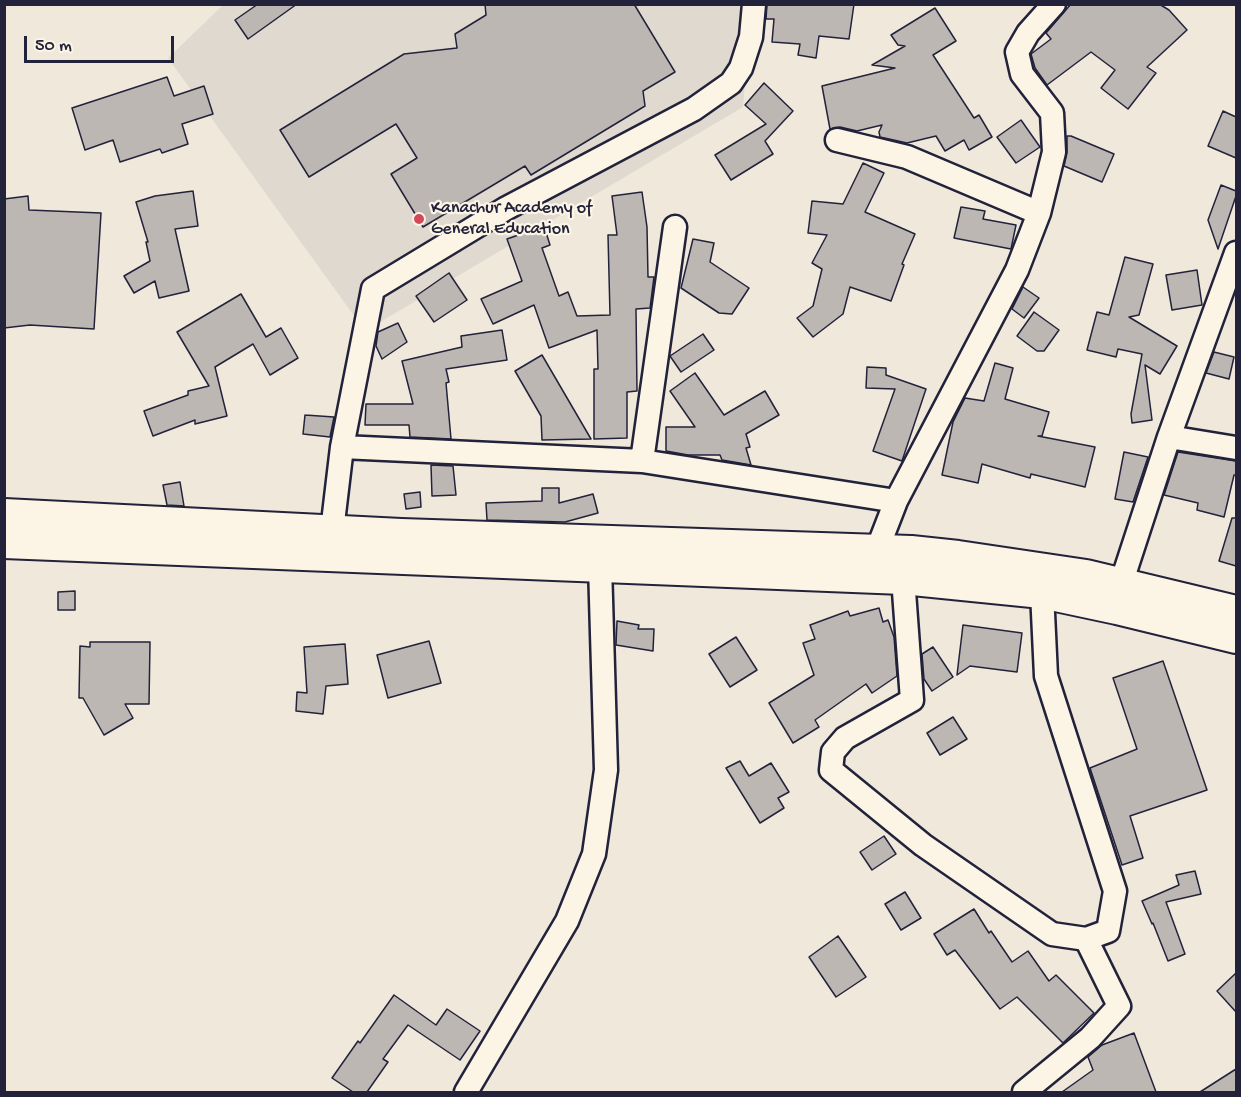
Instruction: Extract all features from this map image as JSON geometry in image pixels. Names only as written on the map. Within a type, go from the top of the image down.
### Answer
[{"type":"main road","points":[[4,515],[70,532],[805,561],[903,578],[1042,592],[1236,637]]},
{"type":"main road","points":[[4,542],[70,532],[332,531],[400,546],[600,565],[805,561],[877,550],[958,556],[1086,576],[1236,612]]},
{"type":"street","points":[[332,531],[342,447],[373,289],[505,208],[694,109],[731,83],[741,69],[751,37],[754,4]]},
{"type":"street","points":[[877,550],[896,501],[1017,270],[1039,213],[1054,152],[1052,113],[1022,74],[1017,52],[1028,33],[1054,4]]},
{"type":"street","points":[[837,140],[907,157],[1039,213]]},
{"type":"street","points":[[642,461],[675,227]]},
{"type":"street","points":[[1121,584],[1169,437],[1236,253]]},
{"type":"street","points":[[1169,437],[1236,448]]},
{"type":"street","points":[[342,447],[642,461],[896,501]]},
{"type":"street","points":[[466,1092],[567,921],[594,854],[606,770],[600,565]]},
{"type":"street","points":[[903,578],[912,700],[845,738],[833,752],[831,770],[923,844],[1052,934],[1086,939],[1108,931],[1115,891],[1046,676],[1042,592]]},
{"type":"street","points":[[1024,1092],[1089,1038],[1119,1006],[1086,939]]},
{"type":"shaded area","name":"Kanachur Academy of General Education","points":[[223,5],[751,5],[743,107],[365,331],[168,58]]},
{"type":"building","points":[[258,4],[297,4],[248,39],[235,20]]},
{"type":"building","points":[[485,4],[634,4],[675,72],[643,91],[645,106],[531,175],[525,166],[423,227],[391,174],[417,158],[396,124],[309,177],[280,130],[404,54],[457,48],[455,34],[486,15]]},
{"type":"building","points":[[767,4],[854,4],[849,39],[819,36],[816,58],[798,55],[800,44],[772,42],[774,19],[766,19]]},
{"type":"building","points":[[1071,4],[1159,4],[1169,10],[1187,30],[1147,67],[1156,73],[1128,109],[1101,88],[1115,70],[1091,52],[1047,85],[1035,68],[1031,54],[1051,39],[1046,33]]},
{"type":"building","points":[[935,8],[956,41],[933,55],[974,118],[979,115],[992,137],[969,150],[964,140],[945,151],[936,136],[907,143],[880,137],[879,132],[882,125],[857,131],[840,127],[830,129],[822,86],[895,68],[872,65],[905,46],[898,45],[891,35]]},
{"type":"building","points":[[167,77],[174,96],[204,86],[213,114],[182,124],[188,144],[162,153],[160,149],[120,162],[113,140],[85,150],[72,108]]},
{"type":"building","points":[[764,83],[793,111],[765,141],[773,154],[731,180],[715,155],[766,124],[745,105]]},
{"type":"building","points":[[1223,111],[1236,117],[1236,158],[1208,146]]},
{"type":"building","points":[[1021,120],[1040,147],[1016,163],[997,137]]},
{"type":"building","points":[[1067,136],[1114,154],[1102,182],[1064,166]]},
{"type":"building","points":[[863,163],[884,173],[865,212],[915,234],[902,264],[904,265],[891,301],[850,287],[843,314],[813,337],[797,318],[813,306],[822,269],[812,263],[827,235],[808,233],[812,201],[843,204]]},
{"type":"building","points":[[1221,185],[1236,191],[1236,196],[1218,249],[1208,220]]},
{"type":"building","points":[[193,191],[198,226],[175,229],[189,291],[159,298],[155,281],[134,293],[124,276],[150,261],[146,242],[148,242],[136,202],[155,196]]},
{"type":"building","points":[[642,192],[647,227],[648,277],[654,277],[650,308],[636,309],[637,391],[627,392],[627,438],[594,439],[594,369],[598,369],[597,330],[549,348],[534,305],[493,324],[481,299],[522,281],[507,239],[544,226],[550,245],[542,248],[559,296],[568,292],[577,316],[610,315],[608,235],[617,235],[612,196]]},
{"type":"building","points":[[28,196],[29,210],[101,213],[94,329],[30,325],[4,328],[4,199]]},
{"type":"building","points":[[961,207],[985,211],[983,219],[1016,225],[1011,249],[954,238]]},
{"type":"building","points":[[693,239],[714,243],[710,262],[749,288],[732,314],[719,313],[681,288]]},
{"type":"building","points":[[1125,257],[1153,264],[1139,315],[1129,317],[1177,346],[1160,374],[1145,365],[1152,420],[1132,423],[1131,414],[1142,354],[1118,349],[1116,357],[1087,350],[1097,312],[1109,315]]},
{"type":"building","points":[[1197,270],[1202,305],[1172,310],[1166,275]]},
{"type":"building","points":[[449,273],[467,300],[434,322],[416,296]]},
{"type":"building","points":[[1023,287],[1039,298],[1024,318],[1012,309]]},
{"type":"building","points":[[241,294],[266,337],[281,328],[298,358],[270,375],[253,344],[215,367],[227,416],[195,424],[195,420],[153,436],[144,411],[188,395],[188,391],[209,386],[177,332]]},
{"type":"building","points":[[1034,312],[1059,330],[1044,351],[1037,351],[1017,336]]},
{"type":"building","points":[[398,323],[407,342],[382,359],[376,346],[378,332]]},
{"type":"building","points":[[502,330],[507,360],[446,369],[449,382],[446,383],[451,439],[410,437],[409,425],[365,425],[366,404],[413,404],[402,361],[462,347],[461,336]]},
{"type":"building","points":[[703,334],[714,350],[681,372],[670,356]]},
{"type":"building","points":[[1214,352],[1234,357],[1229,379],[1206,373]]},
{"type":"building","points":[[542,355],[591,439],[542,440],[541,416],[515,371]]},
{"type":"building","points":[[995,363],[1013,368],[1005,399],[1049,412],[1042,436],[1038,436],[1095,447],[1085,487],[1031,474],[1030,478],[982,464],[978,483],[942,475],[953,422],[965,398],[984,401]]},
{"type":"building","points":[[867,367],[886,368],[886,375],[926,389],[902,461],[873,451],[895,389],[866,388]]},
{"type":"building","points":[[695,373],[724,415],[765,391],[779,415],[746,434],[750,447],[746,448],[751,465],[722,460],[720,455],[688,455],[666,451],[666,427],[695,427],[670,391]]},
{"type":"building","points":[[305,415],[334,417],[330,437],[303,434]]},
{"type":"building","points":[[1124,452],[1148,457],[1133,502],[1115,499]]},
{"type":"building","points":[[1178,452],[1236,461],[1236,475],[1234,475],[1224,517],[1197,510],[1198,503],[1164,495]]},
{"type":"building","points":[[431,465],[453,466],[456,495],[432,496]]},
{"type":"building","points":[[180,482],[184,506],[167,505],[163,485]]},
{"type":"building","points":[[542,488],[559,488],[559,503],[593,494],[598,513],[565,522],[487,520],[486,503],[542,501]]},
{"type":"building","points":[[420,492],[421,507],[406,509],[404,494]]},
{"type":"building","points":[[1232,518],[1236,518],[1236,566],[1219,561]]},
{"type":"building","points":[[75,591],[75,610],[58,610],[58,592]]},
{"type":"building","points":[[879,608],[883,622],[888,620],[894,637],[897,676],[872,693],[866,684],[815,720],[819,727],[793,743],[769,703],[814,675],[803,643],[815,639],[810,625],[848,611],[850,616]]},
{"type":"building","points":[[617,621],[639,625],[638,629],[654,629],[653,651],[616,645]]},
{"type":"building","points":[[963,625],[1022,633],[1017,672],[970,666],[957,675]]},
{"type":"building","points":[[736,637],[757,670],[730,687],[709,654]]},
{"type":"building","points":[[429,641],[441,683],[388,698],[377,655]]},
{"type":"building","points":[[90,642],[150,642],[149,704],[125,704],[133,718],[104,735],[83,698],[79,698],[80,646],[90,647]]},
{"type":"building","points":[[345,644],[348,684],[326,686],[323,714],[296,711],[297,692],[307,693],[304,647]]},
{"type":"building","points":[[933,647],[953,677],[932,691],[924,679],[922,654]]},
{"type":"building","points":[[1163,661],[1207,790],[1130,816],[1143,858],[1122,865],[1090,768],[1137,749],[1113,678]]},
{"type":"building","points":[[953,717],[967,739],[940,755],[927,733]]},
{"type":"building","points":[[740,761],[749,776],[771,763],[789,792],[778,798],[784,808],[760,823],[726,768]]},
{"type":"building","points":[[884,836],[896,854],[872,870],[860,852]]},
{"type":"building","points":[[1195,871],[1201,894],[1166,902],[1185,954],[1168,961],[1142,901],[1179,885],[1176,875]]},
{"type":"building","points":[[905,892],[921,918],[901,930],[885,904]]},
{"type":"building","points":[[974,909],[1012,962],[1028,951],[1049,981],[1056,975],[1094,1013],[1063,1043],[1017,997],[1000,1009],[955,950],[947,955],[934,934]]},
{"type":"building","points":[[838,936],[866,977],[836,997],[809,957]]},
{"type":"building","points":[[1236,973],[1236,1012],[1217,991]]},
{"type":"building","points":[[394,995],[436,1025],[447,1009],[480,1031],[460,1060],[408,1025],[383,1059],[388,1062],[367,1092],[353,1092],[332,1078]]},
{"type":"building","points":[[1134,1033],[1156,1092],[1062,1092],[1093,1070],[1088,1057],[1102,1045]]},
{"type":"building","points":[[1236,1069],[1236,1092],[1200,1092]]},
{"type":"place","name":"Kanachur Academy of General Education","points":[[419,219]]}]
